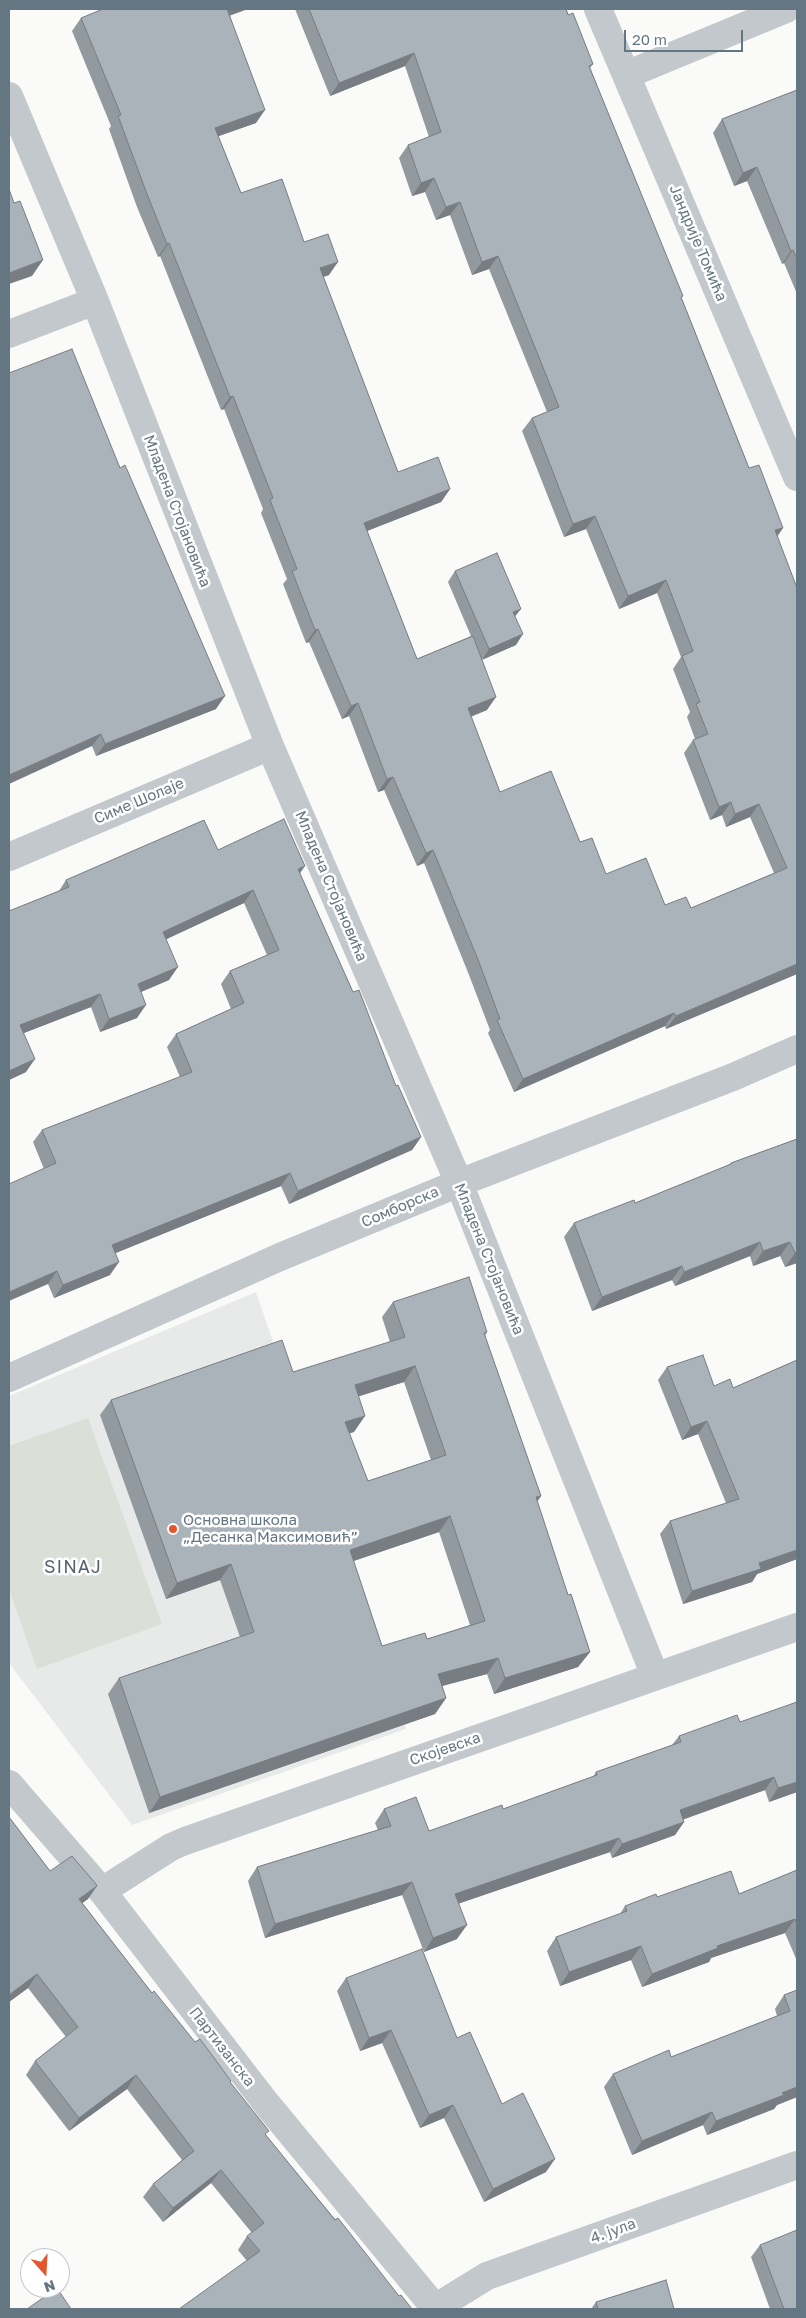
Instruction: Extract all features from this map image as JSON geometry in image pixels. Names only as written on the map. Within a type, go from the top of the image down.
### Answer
[{"type":"street","name":"Јандрије Томића","points":[[598,9],[797,477]]},
{"type":"street","points":[[626,75],[786,9]]},
{"type":"street","name":"Младена Стојановића","points":[[9,96],[95,301],[270,746],[459,1183],[655,1676]]},
{"type":"street","points":[[9,334],[95,301]]},
{"type":"street","name":"Симе Шолаје","points":[[9,857],[270,746]]},
{"type":"street","name":"Сомборска","points":[[9,1378],[280,1258],[459,1183],[733,1077],[797,1049]]},
{"type":"street","name":"Скојевска","points":[[102,1891],[185,1840],[797,1626]]},
{"type":"street","name":"Партизанска","points":[[9,1784],[102,1891],[266,2103],[436,2308]]},
{"type":"street","name":"4. јула","points":[[436,2308],[487,2276],[797,2165]]},
{"type":"shaded area","name":"Основна школа „Десанка Максимовић”","points":[[256,1292],[406,1729],[132,1825],[9,1663],[9,1396]]},
{"type":"shaded area","points":[[88,1418],[162,1624],[37,1669],[9,1589],[9,1446]]},
{"type":"building","points":[[103,9],[227,9],[265,110],[215,128],[241,193],[282,179],[304,242],[328,234],[338,262],[320,268],[398,472],[438,457],[450,489],[364,523],[417,659],[473,636],[496,697],[468,708],[500,792],[551,771],[580,842],[592,838],[606,874],[646,858],[665,905],[686,897],[691,908],[787,868],[759,804],[735,814],[731,802],[719,807],[693,740],[708,734],[696,704],[700,702],[682,656],[693,651],[666,580],[628,596],[595,516],[573,524],[532,418],[559,407],[498,256],[482,262],[460,202],[446,207],[434,178],[421,183],[408,145],[441,132],[414,53],[339,83],[309,9],[566,9],[568,15],[573,13],[593,64],[589,66],[683,296],[681,297],[749,468],[759,465],[783,528],[775,530],[797,588],[797,964],[676,1016],[674,1013],[523,1079],[497,1020],[500,1019],[479,962],[433,850],[426,853],[393,777],[387,779],[358,703],[351,706],[318,629],[315,630],[292,571],[297,569],[270,500],[273,498],[233,396],[230,397],[169,243],[167,244],[147,194],[118,116],[121,115],[81,18]]},
{"type":"building","points":[[797,90],[797,259],[793,250],[791,251],[757,167],[743,173],[722,119]]},
{"type":"building","points":[[9,189],[14,203],[20,201],[43,260],[9,273]]},
{"type":"building","points":[[72,349],[120,468],[125,465],[225,696],[105,744],[101,734],[9,775],[9,373]]},
{"type":"building","points":[[497,553],[521,609],[513,612],[523,634],[489,649],[455,571]]},
{"type":"building","points":[[284,819],[305,866],[298,869],[353,992],[359,990],[396,1086],[398,1085],[421,1137],[298,1191],[290,1173],[112,1245],[119,1262],[63,1285],[57,1271],[9,1292],[9,1184],[56,1163],[42,1130],[192,1072],[176,1034],[244,1003],[230,971],[279,950],[253,890],[163,932],[178,967],[138,984],[146,1005],[109,1019],[100,994],[20,1025],[35,1059],[9,1071],[9,911],[69,887],[66,880],[204,820],[218,850]]},
{"type":"building","points":[[797,1139],[797,1252],[795,1253],[790,1242],[763,1251],[760,1242],[684,1272],[682,1266],[602,1297],[574,1223],[634,1200],[635,1203],[731,1163]]},
{"type":"building","points":[[469,1277],[487,1332],[484,1333],[541,1496],[536,1497],[568,1595],[571,1594],[590,1652],[505,1678],[498,1658],[438,1674],[446,1698],[160,1797],[119,1678],[254,1632],[231,1564],[177,1583],[111,1400],[282,1340],[293,1372],[405,1337],[393,1302]],"holes":[[[415,1366],[446,1455],[368,1481],[345,1422],[365,1416],[355,1385]],[[450,1516],[485,1621],[427,1639],[425,1633],[382,1646],[350,1550]]]},
{"type":"building","points":[[703,1355],[714,1386],[730,1379],[733,1388],[797,1360],[797,1550],[759,1563],[761,1569],[692,1591],[670,1521],[739,1499],[707,1421],[691,1427],[667,1367]]},
{"type":"building","points":[[797,1702],[797,1782],[778,1788],[774,1777],[680,1810],[684,1822],[622,1844],[619,1838],[455,1894],[467,1925],[433,1938],[412,1882],[275,1924],[257,1867],[391,1826],[384,1809],[416,1797],[429,1831],[502,1805],[503,1809],[597,1775],[596,1772],[681,1742],[679,1736],[737,1715],[740,1722]]},
{"type":"building","points":[[9,1817],[50,1871],[72,1856],[96,1884],[97,1886],[79,1899],[152,1993],[154,1991],[195,2042],[200,2039],[230,2082],[269,2131],[265,2134],[335,2220],[338,2218],[399,2296],[401,2295],[412,2309],[179,2309],[260,2251],[247,2236],[264,2223],[221,2170],[173,2208],[153,2184],[194,2151],[136,2075],[79,2118],[35,2061],[78,2027],[37,1974],[9,1995]]},
{"type":"building","points":[[797,1870],[797,1925],[795,1919],[717,1946],[718,1948],[652,1974],[641,1946],[569,1972],[556,1937],[627,1911],[625,1906],[656,1894],[657,1897],[731,1871],[739,1894]]},
{"type":"building","points":[[422,1949],[457,2038],[470,2032],[502,2104],[523,2093],[555,2159],[493,2189],[453,2105],[429,2115],[391,2030],[369,2038],[346,1978]]},
{"type":"building","points":[[797,1990],[797,2087],[782,2093],[784,2095],[716,2121],[712,2112],[642,2141],[613,2074],[669,2050],[671,2057],[790,2011],[784,1995]]},
{"type":"building","points":[[797,2230],[797,2309],[784,2309],[760,2245]]},
{"type":"building","points":[[666,2280],[674,2309],[598,2309],[596,2302]]},
{"type":"building","points":[[43,2298],[64,2298],[71,2309],[27,2309]]},
{"type":"place","name":"Основна школа „Десанка Максимовић”","points":[[173,1529]]},
{"type":"district","name":"SINAJ","points":[[73,1567]]}]
